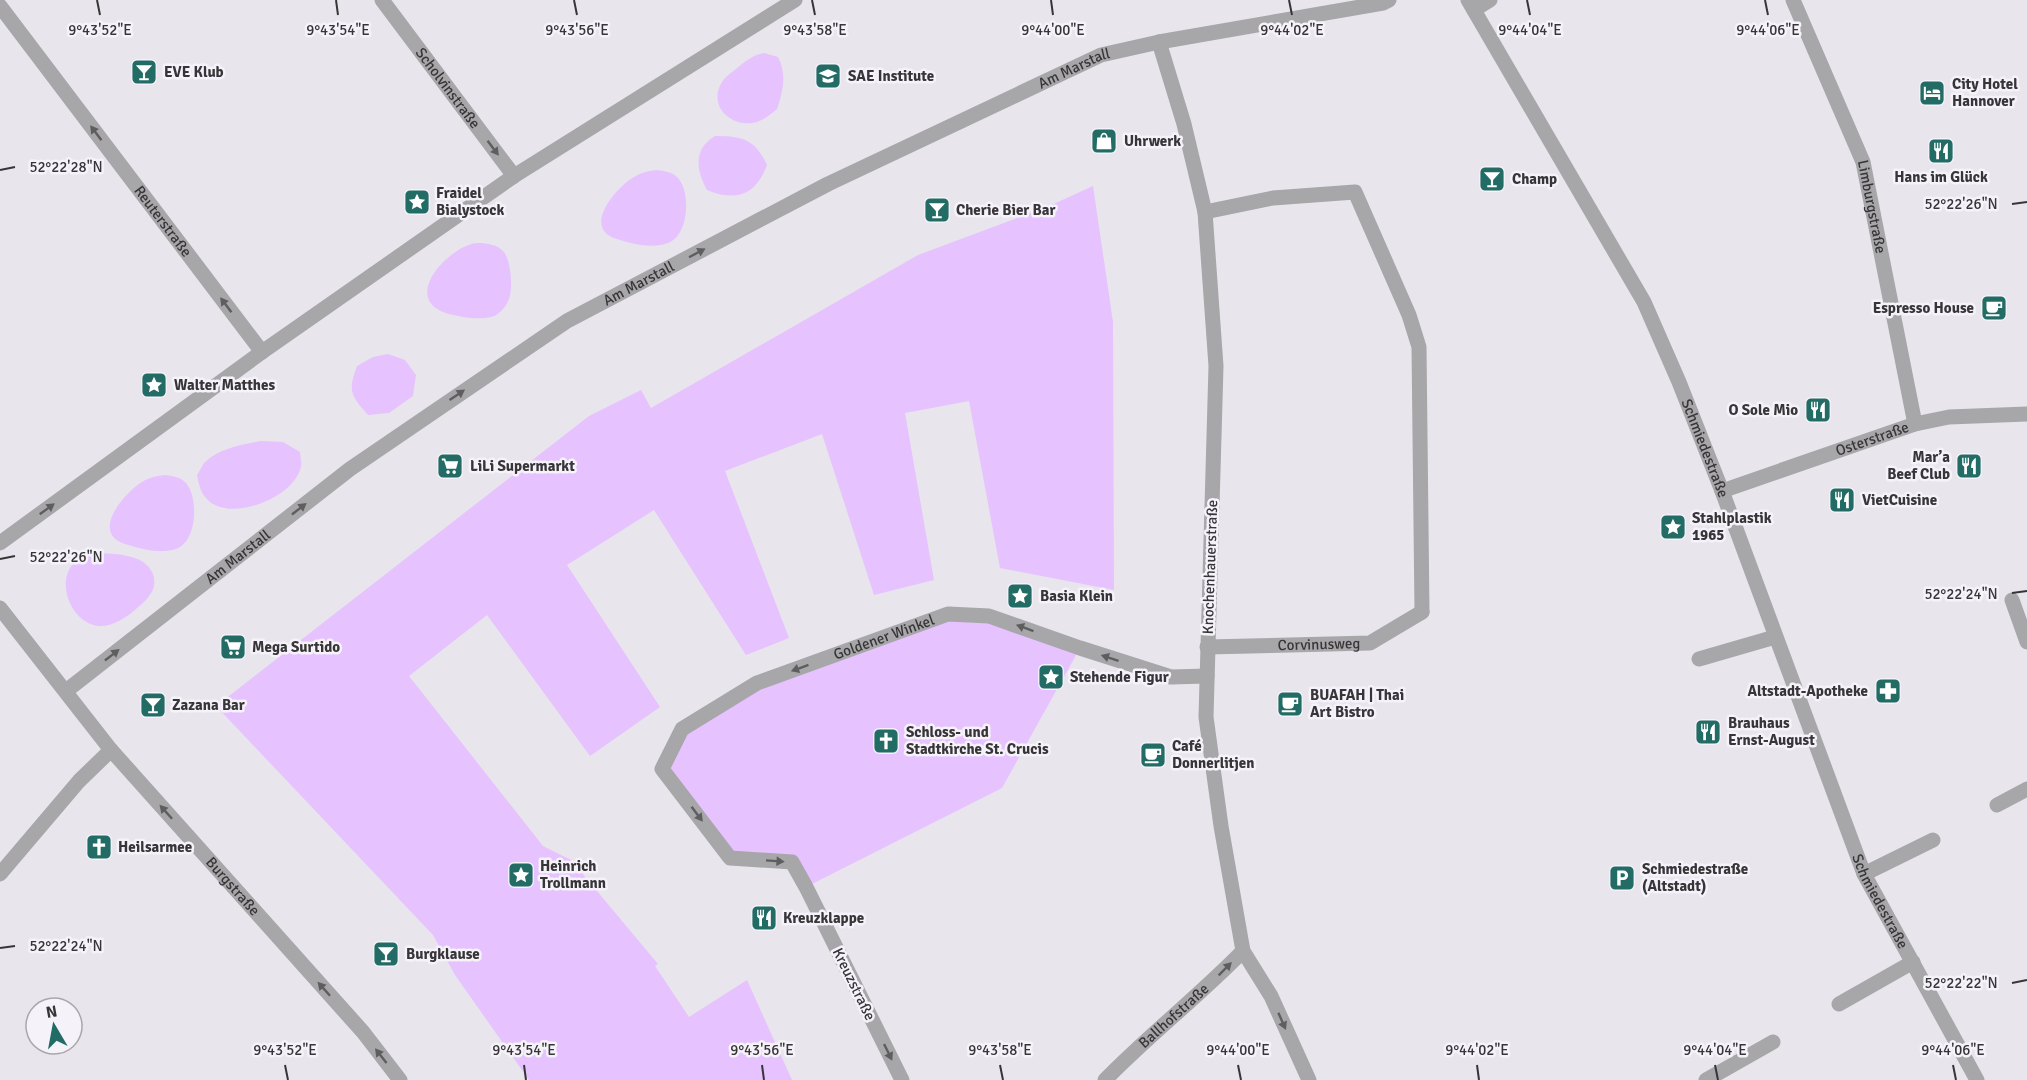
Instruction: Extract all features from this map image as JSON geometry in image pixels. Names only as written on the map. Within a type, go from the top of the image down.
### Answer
[{"type":"street","name":"Scholvinstraße","points":[[382,0],[514,176]]},
{"type":"street","points":[[0,543],[261,352],[514,176],[795,0]]},
{"type":"street","name":"Am Marstall","points":[[66,691],[350,469],[567,321],[828,184],[1101,55],[1159,42],[1383,3],[1389,0]]},
{"type":"street","points":[[1471,5],[1490,0]]},
{"type":"street","name":"Limburgstraße","points":[[1793,0],[1863,162],[1915,424]]},
{"type":"street","name":"Schmiedestraße","points":[[1471,5],[1644,302],[1679,382],[1722,491],[1864,874],[1977,1080]]},
{"type":"street","name":"Reuterstraße","points":[[0,6],[261,352]]},
{"type":"street","name":"Knochenhauerstraße","points":[[1159,42],[1184,124],[1205,212],[1216,366],[1206,717],[1221,826],[1243,951],[1271,996],[1309,1080]]},
{"type":"street","name":"Corvinusweg","points":[[1205,212],[1273,198],[1355,192],[1409,315],[1419,346],[1422,612],[1370,643],[1207,647]]},
{"type":"street","name":"Osterstraße","points":[[1722,491],[1915,424],[1949,417],[2027,413]]},
{"type":"street","points":[[2012,600],[2027,642]]},
{"type":"street","points":[[0,608],[66,691]]},
{"type":"street","name":"Goldener Winkel","points":[[663,770],[682,729],[757,683],[948,614],[989,616],[1171,677],[1207,676]]},
{"type":"street","points":[[1699,659],[1775,637]]},
{"type":"street","name":"Burgstraße","points":[[66,691],[111,750],[363,1032],[399,1080]]},
{"type":"street","points":[[0,874],[79,781],[111,750]]},
{"type":"street","name":"Kreuzstraße","points":[[663,770],[730,858],[792,862],[902,1080]]},
{"type":"street","points":[[1997,805],[2027,789]]},
{"type":"street","points":[[1864,874],[1933,840]]},
{"type":"street","name":"Ballhofstraße","points":[[1105,1080],[1173,1014],[1220,975],[1243,951]]},
{"type":"street","points":[[1839,1004],[1913,962]]},
{"type":"street","points":[[1706,1080],[1773,1042]]},
{"type":"shaded area","points":[[764,53],[778,57],[781,63],[782,90],[777,109],[757,122],[739,122],[731,119],[720,107],[718,99],[718,91],[722,82],[745,61]]},
{"type":"shaded area","points":[[715,136],[740,138],[758,150],[767,165],[751,189],[736,195],[717,194],[707,190],[699,168],[699,160],[703,147]]},
{"type":"shaded area","points":[[657,170],[676,176],[685,193],[684,223],[675,239],[662,245],[649,246],[623,241],[607,234],[602,227],[602,219],[604,209],[610,200],[624,184],[634,177]]},
{"type":"shaded area","points":[[1093,186],[1113,322],[1114,590],[1000,568],[969,401],[905,413],[934,580],[874,595],[822,434],[725,471],[789,638],[746,655],[654,510],[567,565],[660,707],[590,756],[487,615],[409,676],[543,846],[571,860],[658,964],[655,966],[689,1017],[747,980],[792,1080],[529,1080],[455,975],[433,935],[216,706],[589,416],[641,390],[651,408],[918,255],[1047,207]]},
{"type":"shaded area","points":[[482,243],[498,247],[508,260],[511,288],[505,306],[494,316],[478,318],[449,314],[435,308],[428,299],[428,289],[431,278],[438,267],[458,250],[472,244]]},
{"type":"shaded area","points":[[388,354],[405,360],[416,375],[413,396],[389,413],[368,415],[352,392],[354,374],[357,366],[373,357]]},
{"type":"shaded area","points":[[261,441],[283,442],[300,452],[301,466],[297,477],[288,488],[261,503],[246,508],[232,509],[218,506],[208,500],[199,485],[197,475],[205,462],[224,450]]},
{"type":"shaded area","points":[[165,475],[184,481],[193,499],[192,529],[183,545],[176,549],[157,551],[131,546],[115,539],[110,532],[110,523],[118,505],[142,482]]},
{"type":"shaded area","points":[[91,553],[117,554],[135,558],[149,567],[154,577],[153,589],[146,600],[128,615],[109,625],[90,624],[82,619],[70,603],[67,593],[66,583],[72,565],[78,559]]},
{"type":"shaded area","points":[[948,614],[989,616],[1080,648],[1002,788],[806,887],[792,862],[730,858],[662,769],[682,729],[757,683]]},
{"type":"place","name":"EVE Klub","points":[[144,72]]},
{"type":"place","name":"SAE Institute","points":[[828,76]]},
{"type":"place","name":"City Hotel Hannover","points":[[1932,93]]},
{"type":"place","name":"Uhrwerk","points":[[1104,141]]},
{"type":"place","name":"Hans im Glück","points":[[1941,151]]},
{"type":"place","name":"Champ","points":[[1492,179]]},
{"type":"place","name":"Fraidel Bialystock","points":[[417,202]]},
{"type":"place","name":"Cherie Bier Bar","points":[[937,210]]},
{"type":"place","name":"Espresso House","points":[[1994,308]]},
{"type":"place","name":"Walter Matthes","points":[[154,385]]},
{"type":"place","name":"O Sole Mio","points":[[1818,410]]},
{"type":"place","name":"LiLi Supermarkt","points":[[450,466]]},
{"type":"place","name":"Mar’a Beef Club","points":[[1969,466]]},
{"type":"place","name":"VietCuisine","points":[[1842,500]]},
{"type":"place","name":"Stahlplastik 1965","points":[[1673,527]]},
{"type":"place","name":"Basia Klein","points":[[1020,596]]},
{"type":"place","name":"Mega Surtido","points":[[233,647]]},
{"type":"place","name":"Stehende Figur","points":[[1051,677]]},
{"type":"place","name":"Altstadt-Apotheke","points":[[1888,691]]},
{"type":"place","name":"BUAFAH | Thai Art Bistro","points":[[1290,704]]},
{"type":"place","name":"Zazana Bar","points":[[153,705]]},
{"type":"place","name":"Brauhaus Ernst-August","points":[[1708,732]]},
{"type":"place","name":"Schloss- und Stadtkirche St. Crucis","points":[[886,741]]},
{"type":"place","name":"Café Donnerlitjen","points":[[1153,755]]},
{"type":"place","name":"Heilsarmee","points":[[99,847]]},
{"type":"place","name":"Heinrich Trollmann","points":[[521,875]]},
{"type":"place","name":"Schmiedestraße (Altstadt)","points":[[1622,878]]},
{"type":"place","name":"Kreuzklappe","points":[[764,918]]},
{"type":"place","name":"Burgklause","points":[[386,954]]}]
